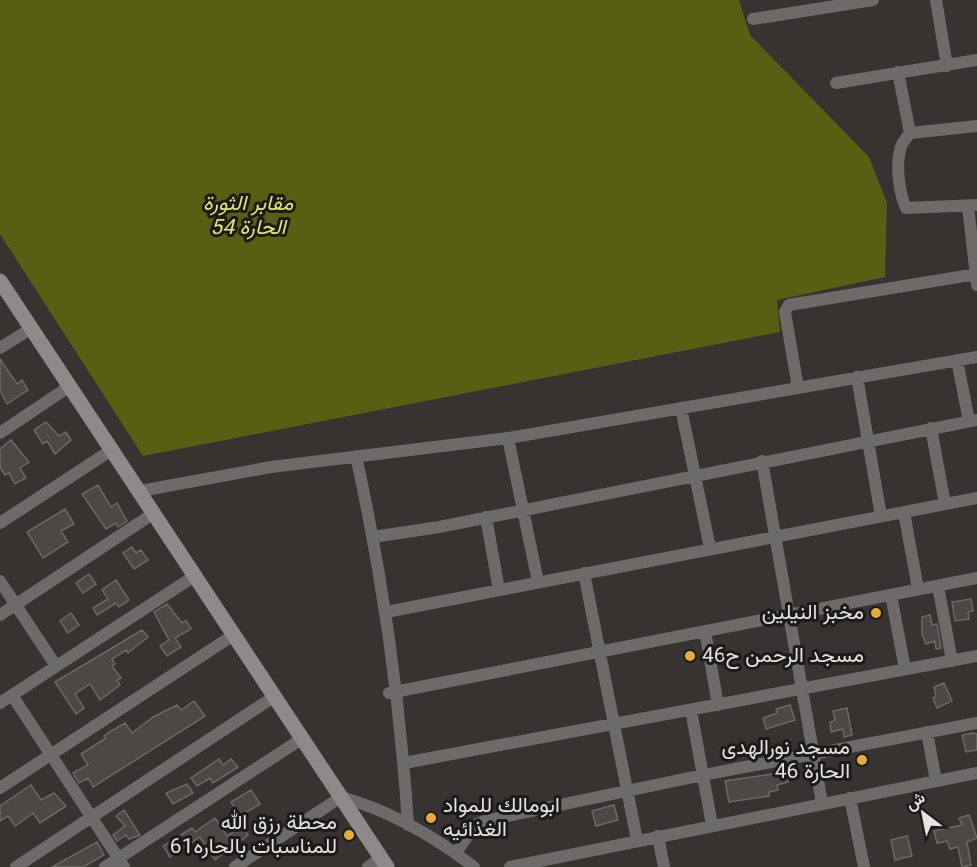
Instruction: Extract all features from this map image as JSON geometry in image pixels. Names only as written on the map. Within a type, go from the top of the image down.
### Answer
[{"type":"main road","points":[[0,281],[384,863]]},
{"type":"street","points":[[753,19],[873,0]]},
{"type":"street","points":[[936,0],[946,66]]},
{"type":"street","points":[[836,83],[977,60]]},
{"type":"street","points":[[798,388],[785,312],[789,305],[977,278],[972,205],[906,208],[902,199],[900,149],[910,133],[898,72]]},
{"type":"street","points":[[910,133],[977,126]]},
{"type":"street","points":[[0,348],[32,328]]},
{"type":"street","points":[[140,491],[228,474],[508,438],[977,357]]},
{"type":"street","points":[[373,537],[524,510],[973,420],[957,360]]},
{"type":"street","points":[[857,377],[881,516]]},
{"type":"street","points":[[0,433],[70,386]]},
{"type":"street","points":[[681,408],[710,548]]},
{"type":"street","points":[[931,428],[945,504]]},
{"type":"street","points":[[508,438],[538,582]]},
{"type":"street","points":[[1,520],[113,449]]},
{"type":"street","points":[[356,456],[386,612],[393,692],[404,764],[408,825]]},
{"type":"street","points":[[762,461],[822,803]]},
{"type":"street","points":[[386,612],[977,498]]},
{"type":"street","points":[[904,512],[918,590]]},
{"type":"street","points":[[0,615],[154,513]]},
{"type":"street","points":[[486,517],[498,590]]},
{"type":"street","points":[[584,573],[638,840]]},
{"type":"street","points":[[0,703],[196,575]]},
{"type":"street","points":[[393,692],[977,578]]},
{"type":"street","points":[[0,581],[56,666]]},
{"type":"street","points":[[938,586],[952,661]]},
{"type":"street","points":[[891,595],[905,669]]},
{"type":"street","points":[[705,631],[718,705]]},
{"type":"street","points":[[0,788],[234,634]]},
{"type":"street","points":[[404,764],[977,656]]},
{"type":"street","points":[[12,694],[121,863]]},
{"type":"street","points":[[16,867],[275,696]]},
{"type":"street","points":[[691,710],[712,825]]},
{"type":"street","points":[[456,853],[475,825],[484,821],[703,775],[977,723]]},
{"type":"street","points":[[927,732],[936,781]]},
{"type":"street","points":[[105,867],[121,863],[303,738]]},
{"type":"street","points":[[510,867],[977,773]]},
{"type":"street","points":[[236,867],[342,797],[360,802],[408,825],[456,853],[474,867]]},
{"type":"street","points":[[850,798],[864,867]]},
{"type":"street","points":[[658,836],[664,867]]},
{"type":"street","points":[[368,867],[384,863]]},
{"type":"green space","name":"مقابر الثورة الحارة 54","points":[[0,0],[739,0],[750,35],[869,157],[887,203],[885,277],[777,300],[780,332],[143,456],[0,234]]},
{"type":"building","points":[[0,359],[17,384],[22,380],[28,390],[7,404],[0,390]]},
{"type":"building","points":[[46,422],[59,436],[66,432],[71,440],[55,454],[47,441],[43,444],[34,430]]},
{"type":"building","points":[[11,440],[29,462],[20,468],[26,478],[15,484],[9,473],[5,475],[0,467],[0,449]]},
{"type":"building","points":[[98,485],[111,507],[117,503],[127,521],[118,527],[116,523],[106,529],[82,494]]},
{"type":"building","points":[[65,509],[74,524],[61,531],[68,542],[43,558],[27,532]]},
{"type":"building","points":[[132,547],[136,553],[141,550],[148,560],[134,569],[123,553]]},
{"type":"building","points":[[89,574],[96,584],[83,593],[76,583]]},
{"type":"building","points":[[116,580],[129,600],[119,607],[116,603],[97,615],[93,608],[108,599],[102,590]]},
{"type":"building","points":[[971,599],[973,611],[968,612],[969,619],[955,621],[952,602]]},
{"type":"building","points":[[167,604],[182,623],[186,620],[191,629],[175,638],[181,647],[167,656],[160,646],[169,640],[154,612]]},
{"type":"building","points":[[71,613],[79,625],[68,633],[60,621]]},
{"type":"building","points":[[930,615],[932,625],[937,624],[941,648],[936,649],[935,641],[926,644],[922,634],[922,617]]},
{"type":"building","points":[[142,630],[148,637],[128,653],[126,650],[112,659],[115,664],[112,666],[121,678],[117,680],[120,685],[100,700],[90,684],[75,694],[84,708],[76,714],[55,682]]},
{"type":"building","points":[[944,683],[952,701],[937,708],[933,698],[936,697],[934,687]]},
{"type":"building","points":[[194,701],[205,716],[93,787],[88,778],[79,783],[73,773],[88,765],[81,754],[106,738],[104,736],[109,732],[125,723],[132,733],[153,717],[177,705],[181,710]]},
{"type":"building","points":[[790,705],[795,720],[766,729],[763,718],[777,713],[776,709]]},
{"type":"building","points":[[847,708],[852,735],[844,737],[843,729],[831,732],[830,722],[835,721],[833,711]]},
{"type":"building","points":[[977,734],[977,750],[966,752],[962,735]]},
{"type":"building","points":[[219,759],[223,765],[231,759],[238,767],[213,783],[210,778],[197,786],[191,778]]},
{"type":"building","points":[[785,772],[788,782],[777,785],[778,790],[769,792],[769,796],[729,802],[725,781]]},
{"type":"building","points":[[187,784],[193,793],[173,804],[166,793]]},
{"type":"building","points":[[31,785],[41,800],[54,793],[66,806],[40,823],[33,813],[15,826],[8,816],[0,821],[0,806]]},
{"type":"building","points":[[251,790],[260,804],[240,816],[231,802]]},
{"type":"building","points":[[614,805],[618,820],[596,826],[592,811]]},
{"type":"building","points":[[124,810],[140,835],[129,839],[126,835],[117,841],[113,835],[125,826],[116,816]]},
{"type":"building","points":[[969,815],[977,838],[967,842],[971,865],[962,867],[958,847],[950,849],[947,841],[937,843],[934,831],[962,825],[959,818]]},
{"type":"building","points":[[215,818],[227,836],[243,826],[248,835],[215,860],[200,837],[170,857],[163,846],[192,828],[195,832]]},
{"type":"building","points":[[907,836],[912,856],[895,860],[891,840]]},
{"type":"building","points":[[97,842],[104,855],[83,867],[52,867]]},
{"type":"place","name":"مخبز النيلين","points":[[876,613]]},
{"type":"place","name":"مسجد الرحمن ح46","points":[[690,656]]},
{"type":"place","name":"مسجد نورالهدى الحارة 46","points":[[862,760]]},
{"type":"place","name":"ابومالك للمواد الغذائيه","points":[[431,818]]},
{"type":"place","name":"محطة رزق الله للمناسبات بالحاره61","points":[[349,835]]}]
